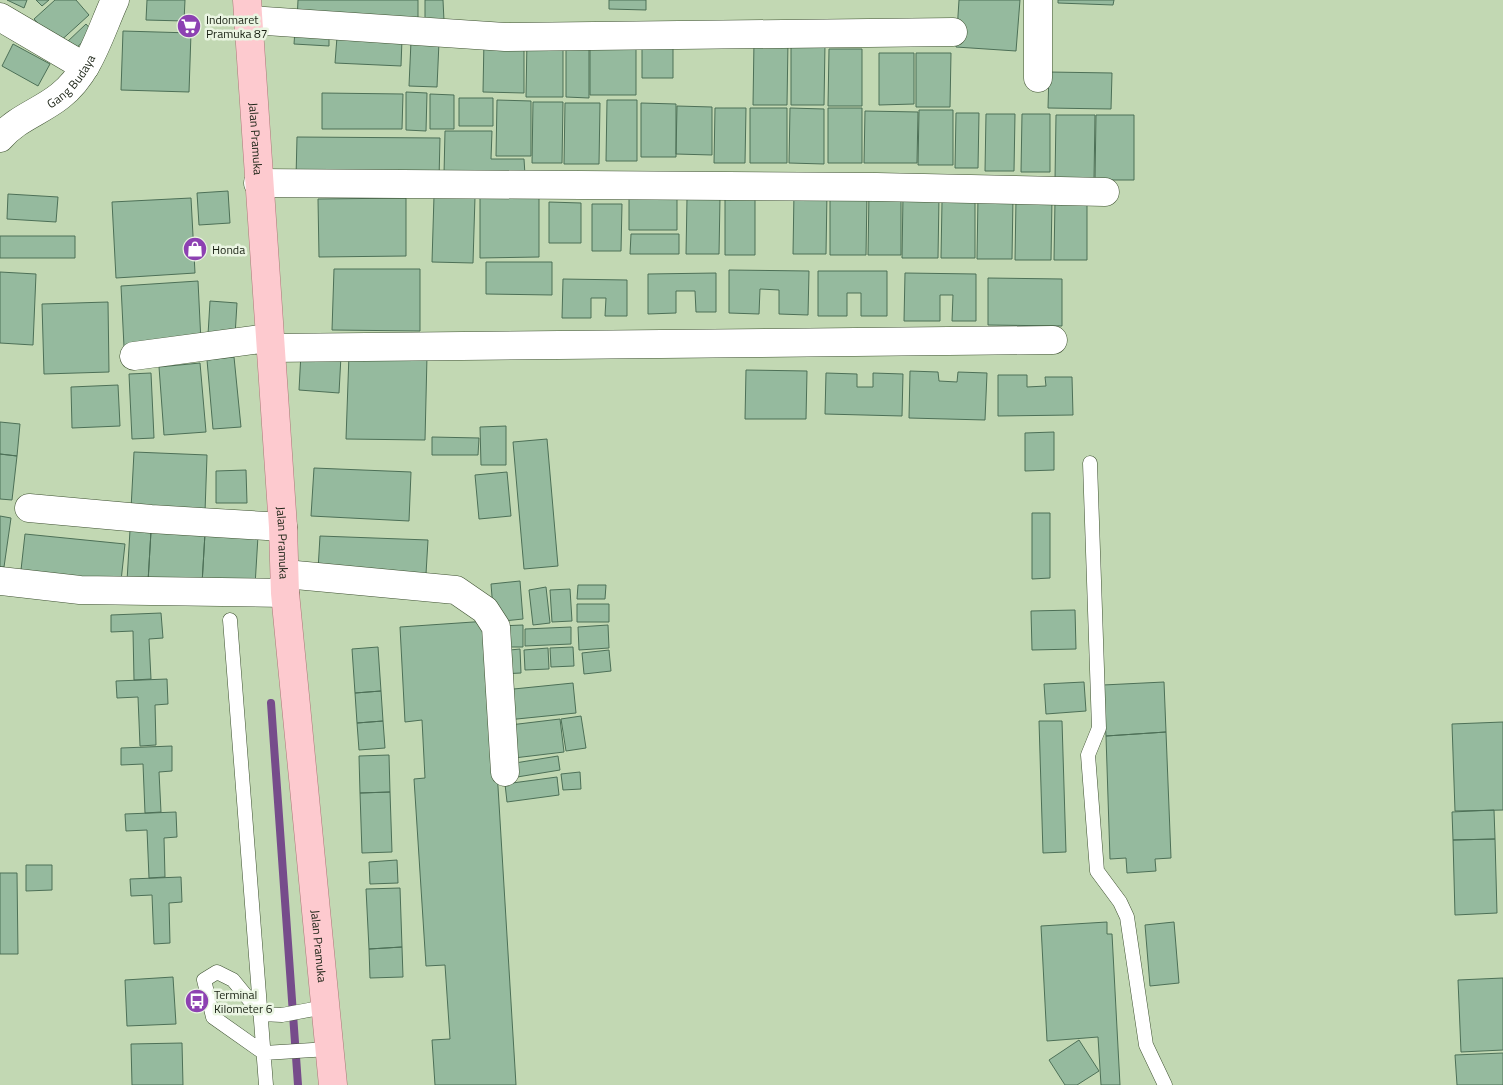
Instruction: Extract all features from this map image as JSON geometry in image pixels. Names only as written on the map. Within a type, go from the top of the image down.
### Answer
[{"type":"main road","name":"Jalan Pramuka","points":[[248,10],[258,183],[283,527],[312,1010],[316,1050],[333,1085]]},
{"type":"street","name":"Gang Budaya","points":[[0,138],[11,125],[58,98],[74,84],[85,67],[115,0]]},
{"type":"street","points":[[1038,0],[1038,78]]},
{"type":"street","points":[[248,10],[505,37],[953,32]]},
{"type":"street","points":[[0,17],[85,67]]},
{"type":"street","points":[[258,183],[877,187],[1105,192]]},
{"type":"street","points":[[134,356],[269,343],[1053,340]]},
{"type":"street","points":[[29,508],[151,519],[283,527]]},
{"type":"street","points":[[0,581],[80,590],[285,583],[456,590],[485,610],[496,627],[506,772]]},
{"type":"lane","points":[[1090,463],[1099,728],[1088,755],[1096,871],[1120,902],[1127,917],[1146,1045],[1165,1085]]},
{"type":"lane","points":[[230,620],[266,1085]]},
{"type":"lane","points":[[312,1010],[282,1015],[261,1014],[232,980],[217,972],[204,980],[213,1018],[264,1053],[316,1050]]},
{"type":"building","points":[[7,0],[27,0],[24,8]]},
{"type":"building","points":[[36,0],[49,0],[42,6]]},
{"type":"building","points":[[55,0],[76,0],[89,15],[57,44],[34,19]]},
{"type":"building","points":[[147,0],[185,0],[184,21],[146,20]]},
{"type":"building","points":[[298,0],[418,0],[418,25],[297,21]]},
{"type":"building","points":[[425,0],[443,0],[444,21],[425,21]]},
{"type":"building","points":[[609,0],[646,0],[646,10],[609,9]]},
{"type":"building","points":[[959,0],[1020,0],[1016,51],[956,47]]},
{"type":"building","points":[[1058,0],[1114,0],[1113,5],[1058,3]]},
{"type":"building","points":[[86,24],[93,32],[73,51],[66,43]]},
{"type":"building","points":[[295,30],[329,32],[329,46],[294,44]]},
{"type":"building","points":[[123,31],[191,33],[189,92],[121,90]]},
{"type":"building","points":[[337,37],[402,39],[401,66],[335,63]]},
{"type":"building","points":[[484,39],[524,40],[524,93],[483,92]]},
{"type":"building","points":[[527,39],[563,39],[563,97],[526,97]]},
{"type":"building","points":[[411,41],[439,42],[437,87],[409,86]]},
{"type":"building","points":[[754,41],[788,41],[787,105],[753,105]]},
{"type":"building","points":[[13,44],[50,64],[38,86],[2,66]]},
{"type":"building","points":[[590,44],[636,44],[636,95],[590,95]]},
{"type":"building","points":[[791,44],[825,44],[824,105],[791,105]]},
{"type":"building","points":[[566,46],[589,46],[589,98],[566,97]]},
{"type":"building","points":[[642,47],[673,47],[673,78],[642,78]]},
{"type":"building","points":[[829,49],[862,49],[862,106],[828,106]]},
{"type":"building","points":[[879,53],[914,53],[914,104],[879,105]]},
{"type":"building","points":[[916,53],[951,53],[950,107],[916,107]]},
{"type":"building","points":[[1049,72],[1112,73],[1111,109],[1048,108]]},
{"type":"building","points":[[406,92],[427,93],[426,131],[406,130]]},
{"type":"building","points":[[322,93],[403,94],[402,129],[322,129]]},
{"type":"building","points":[[430,94],[454,95],[454,129],[430,129]]},
{"type":"building","points":[[459,98],[493,98],[493,126],[459,126]]},
{"type":"building","points":[[497,100],[531,101],[531,156],[496,156]]},
{"type":"building","points":[[607,100],[637,100],[637,161],[606,161]]},
{"type":"building","points":[[533,102],[563,102],[562,163],[532,163]]},
{"type":"building","points":[[565,103],[600,103],[599,164],[564,164]]},
{"type":"building","points":[[641,103],[676,104],[676,157],[641,157]]},
{"type":"building","points":[[677,106],[712,107],[712,155],[676,154]]},
{"type":"building","points":[[715,108],[746,108],[745,163],[714,163]]},
{"type":"building","points":[[750,108],[787,108],[787,163],[750,163]]},
{"type":"building","points":[[790,108],[824,109],[824,164],[789,163]]},
{"type":"building","points":[[828,108],[862,108],[862,163],[828,163]]},
{"type":"building","points":[[919,110],[953,110],[953,165],[918,165]]},
{"type":"building","points":[[865,111],[918,112],[917,163],[864,163]]},
{"type":"building","points":[[956,113],[979,113],[978,168],[955,168]]},
{"type":"building","points":[[986,114],[1015,114],[1014,171],[985,171]]},
{"type":"building","points":[[1022,114],[1050,114],[1050,172],[1021,172]]},
{"type":"building","points":[[1056,115],[1095,115],[1094,180],[1055,180]]},
{"type":"building","points":[[1096,115],[1134,115],[1134,180],[1095,180]]},
{"type":"building","points":[[445,131],[492,131],[491,159],[524,159],[525,175],[444,174]]},
{"type":"building","points":[[297,137],[440,138],[439,179],[296,178]]},
{"type":"building","points":[[228,191],[230,223],[199,225],[197,193]]},
{"type":"building","points":[[794,192],[827,192],[826,254],[793,254]]},
{"type":"building","points":[[869,192],[901,193],[901,255],[868,255]]},
{"type":"building","points":[[830,193],[867,193],[866,255],[830,255]]},
{"type":"building","points":[[8,194],[58,197],[56,222],[7,219]]},
{"type":"building","points":[[434,196],[475,197],[473,263],[432,262]]},
{"type":"building","points":[[480,196],[539,196],[539,257],[480,258]]},
{"type":"building","points":[[903,196],[939,196],[938,258],[902,258]]},
{"type":"building","points":[[725,197],[755,198],[755,255],[725,255]]},
{"type":"building","points":[[978,197],[1013,197],[1012,259],[977,259]]},
{"type":"building","points":[[191,198],[195,273],[116,278],[112,202]]},
{"type":"building","points":[[406,198],[406,256],[319,257],[318,199]]},
{"type":"building","points":[[629,198],[677,198],[677,230],[629,230]]},
{"type":"building","points":[[687,198],[720,198],[719,254],[686,254]]},
{"type":"building","points":[[1052,198],[1051,260],[1015,260],[1016,199]]},
{"type":"building","points":[[1055,200],[1087,200],[1087,260],[1054,260]]},
{"type":"building","points":[[549,202],[581,203],[581,243],[549,243]]},
{"type":"building","points":[[942,202],[975,202],[975,258],[941,258]]},
{"type":"building","points":[[592,204],[622,204],[621,251],[592,251]]},
{"type":"building","points":[[631,234],[679,234],[679,254],[630,254]]},
{"type":"building","points":[[0,236],[75,236],[75,258],[0,258]]},
{"type":"building","points":[[486,262],[552,262],[552,295],[486,294]]},
{"type":"building","points":[[334,269],[420,269],[420,331],[332,330]]},
{"type":"building","points":[[729,270],[809,271],[808,315],[779,314],[779,290],[760,289],[759,314],[729,313]]},
{"type":"building","points":[[818,271],[887,271],[887,316],[861,316],[861,293],[847,293],[847,316],[818,316]]},
{"type":"building","points":[[0,272],[36,274],[33,345],[0,343]]},
{"type":"building","points":[[716,273],[716,312],[696,312],[695,291],[676,291],[676,313],[648,314],[648,274]]},
{"type":"building","points":[[905,273],[976,274],[976,321],[952,321],[953,295],[940,295],[940,321],[904,321]]},
{"type":"building","points":[[988,278],[1062,279],[1062,326],[988,325]]},
{"type":"building","points":[[563,279],[627,280],[627,316],[605,316],[606,298],[591,298],[591,318],[562,318]]},
{"type":"building","points":[[198,281],[201,342],[124,347],[121,286]]},
{"type":"building","points":[[210,301],[237,303],[235,336],[208,335]]},
{"type":"building","points":[[108,302],[109,372],[44,374],[42,304]]},
{"type":"building","points":[[301,353],[341,356],[339,393],[299,390]]},
{"type":"building","points":[[349,354],[427,356],[425,440],[346,439]]},
{"type":"building","points":[[234,357],[241,427],[213,429],[207,360]]},
{"type":"building","points":[[200,363],[206,432],[164,435],[159,367]]},
{"type":"building","points":[[746,370],[807,371],[806,419],[745,419]]},
{"type":"building","points":[[910,371],[938,372],[939,381],[957,382],[958,372],[987,373],[985,420],[909,418]]},
{"type":"building","points":[[151,373],[154,438],[132,439],[129,374]]},
{"type":"building","points":[[826,373],[857,374],[857,387],[873,387],[873,373],[903,374],[902,416],[825,414]]},
{"type":"building","points":[[998,375],[1027,375],[1027,387],[1046,386],[1045,377],[1072,377],[1073,415],[998,416]]},
{"type":"building","points":[[118,385],[120,426],[72,428],[71,387]]},
{"type":"building","points":[[0,422],[20,424],[17,456],[0,454]]},
{"type":"building","points":[[506,426],[506,465],[481,465],[480,427]]},
{"type":"building","points":[[1054,432],[1054,470],[1025,471],[1025,433]]},
{"type":"building","points":[[432,437],[479,438],[478,455],[432,455]]},
{"type":"building","points":[[547,439],[558,566],[524,569],[513,442]]},
{"type":"building","points":[[134,452],[207,455],[205,512],[131,509]]},
{"type":"building","points":[[0,454],[17,456],[12,500],[0,499]]},
{"type":"building","points":[[314,468],[411,472],[409,521],[311,516]]},
{"type":"building","points":[[246,470],[247,503],[216,503],[216,471]]},
{"type":"building","points":[[507,472],[511,516],[479,519],[475,475]]},
{"type":"building","points":[[1032,513],[1050,513],[1050,578],[1032,579]]},
{"type":"building","points":[[0,516],[11,518],[4,567],[0,567]]},
{"type":"building","points":[[130,530],[151,531],[148,582],[127,581]]},
{"type":"building","points":[[151,531],[205,533],[202,584],[148,582]]},
{"type":"building","points":[[205,533],[258,536],[255,586],[202,584]]},
{"type":"building","points":[[25,534],[125,544],[121,581],[21,570]]},
{"type":"building","points":[[320,536],[428,540],[426,574],[318,570]]},
{"type":"building","points":[[520,581],[523,619],[494,622],[491,584]]},
{"type":"building","points":[[578,585],[606,585],[605,599],[577,599]]},
{"type":"building","points":[[546,587],[550,623],[533,625],[529,590]]},
{"type":"building","points":[[570,589],[572,621],[552,622],[550,590]]},
{"type":"building","points":[[577,604],[609,604],[609,622],[577,622]]},
{"type":"building","points":[[1075,610],[1076,649],[1032,650],[1031,611]]},
{"type":"building","points":[[161,613],[163,638],[149,639],[151,679],[134,680],[133,631],[111,632],[111,615]]},
{"type":"building","points":[[488,621],[516,1085],[435,1085],[432,1040],[450,1039],[445,965],[426,966],[414,779],[425,778],[422,720],[405,722],[400,627]]},
{"type":"building","points":[[523,625],[523,647],[499,647],[499,626]]},
{"type":"building","points":[[608,625],[609,648],[579,650],[578,627]]},
{"type":"building","points":[[571,627],[571,644],[525,646],[525,629]]},
{"type":"building","points":[[378,647],[381,691],[355,693],[352,649]]},
{"type":"building","points":[[573,647],[574,666],[551,667],[550,648]]},
{"type":"building","points":[[548,648],[549,669],[525,670],[524,650]]},
{"type":"building","points":[[520,649],[521,673],[501,674],[500,651]]},
{"type":"building","points":[[609,650],[611,671],[584,674],[582,653]]},
{"type":"building","points":[[167,679],[168,704],[155,705],[156,745],[140,746],[138,697],[117,698],[116,681]]},
{"type":"building","points":[[1084,682],[1086,711],[1046,714],[1044,684]]},
{"type":"building","points":[[1164,682],[1166,732],[1106,736],[1103,685]]},
{"type":"building","points":[[573,683],[576,713],[507,720],[504,690]]},
{"type":"building","points":[[381,691],[383,721],[357,723],[355,693]]},
{"type":"building","points":[[581,716],[586,748],[566,751],[561,719]]},
{"type":"building","points":[[560,719],[564,752],[514,758],[510,725]]},
{"type":"building","points":[[383,721],[385,748],[359,750],[357,723]]},
{"type":"building","points":[[1039,721],[1062,721],[1066,852],[1043,853]]},
{"type":"building","points":[[1503,722],[1503,810],[1455,811],[1452,724]]},
{"type":"building","points":[[1166,732],[1171,858],[1155,859],[1156,871],[1127,873],[1126,858],[1110,859],[1106,736]]},
{"type":"building","points":[[172,746],[172,771],[159,772],[161,812],[145,813],[143,764],[121,765],[121,748]]},
{"type":"building","points":[[389,755],[390,792],[360,793],[359,756]]},
{"type":"building","points":[[558,756],[560,770],[511,778],[509,764]]},
{"type":"building","points":[[580,772],[581,789],[563,790],[561,774]]},
{"type":"building","points":[[557,777],[559,795],[507,802],[505,784]]},
{"type":"building","points":[[390,792],[392,852],[362,853],[360,793]]},
{"type":"building","points":[[1494,810],[1495,839],[1453,840],[1452,812]]},
{"type":"building","points":[[176,812],[177,837],[164,838],[165,877],[149,878],[147,830],[126,831],[125,814]]},
{"type":"building","points":[[1495,839],[1497,913],[1455,915],[1453,840]]},
{"type":"building","points":[[397,860],[398,883],[370,884],[369,862]]},
{"type":"building","points":[[26,865],[52,865],[52,890],[26,891]]},
{"type":"building","points":[[0,873],[17,873],[18,954],[0,954]]},
{"type":"building","points":[[181,877],[182,902],[169,903],[170,943],[154,944],[152,895],[131,896],[130,879]]},
{"type":"building","points":[[400,888],[402,947],[369,949],[366,889]]},
{"type":"building","points":[[1107,922],[1107,934],[1112,934],[1120,1085],[1101,1085],[1098,1037],[1047,1041],[1041,926]]},
{"type":"building","points":[[1174,922],[1179,983],[1150,986],[1145,925]]},
{"type":"building","points":[[402,947],[403,977],[370,978],[369,949]]},
{"type":"building","points":[[173,977],[176,1024],[127,1026],[125,980]]},
{"type":"building","points":[[1503,978],[1503,1050],[1461,1052],[1458,980]]},
{"type":"building","points":[[1079,1040],[1099,1071],[1077,1085],[1065,1085],[1049,1060]]},
{"type":"building","points":[[182,1043],[183,1085],[132,1085],[131,1044]]},
{"type":"building","points":[[1503,1053],[1503,1085],[1457,1085],[1455,1055]]},
{"type":"waterway","points":[[271,703],[298,1085]]},
{"type":"place","name":"Indomaret Pramuka 87","points":[[189,26]]},
{"type":"place","name":"Honda","points":[[195,249]]},
{"type":"place","name":"Terminal Kilometer 6","points":[[197,1001]]}]
